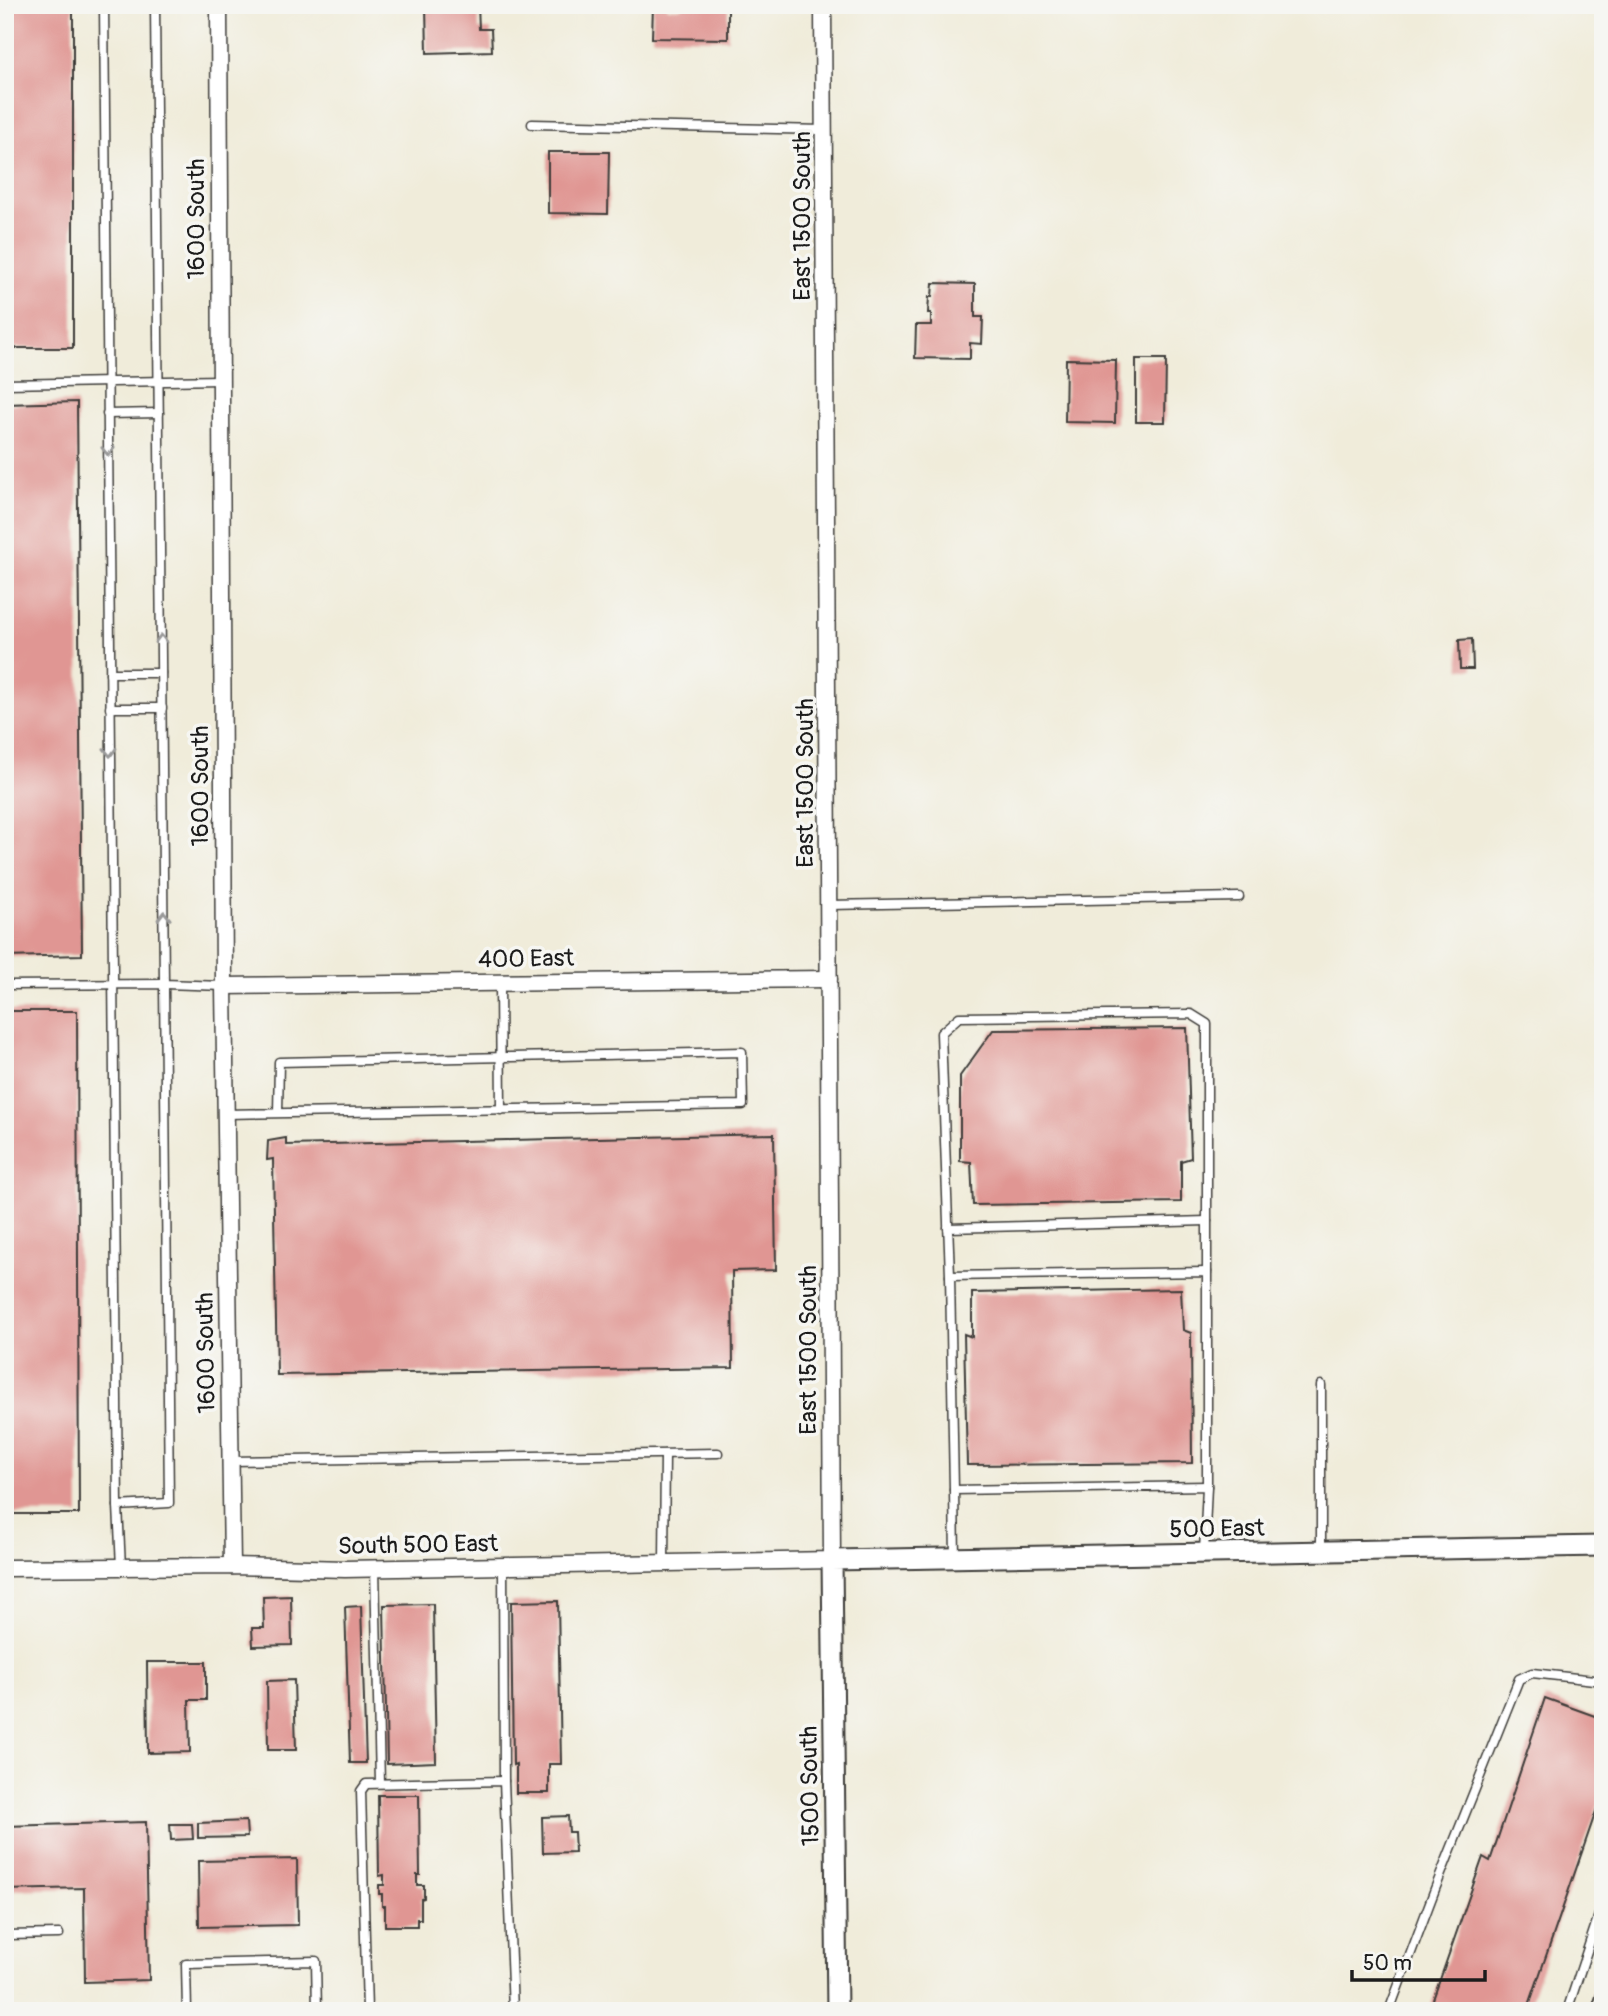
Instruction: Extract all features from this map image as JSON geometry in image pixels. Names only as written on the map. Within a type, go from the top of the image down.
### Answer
[{"type":"street","name":"1600 South","points":[[219,5],[224,986],[232,1566]]},
{"type":"street","name":"East 1500 South","points":[[824,5],[832,1560]]},
{"type":"street","name":"400 East","points":[[224,986],[829,979]]},
{"type":"street","name":"500 East","points":[[832,1560],[1603,1546]]},
{"type":"street","name":"South 500 East","points":[[5,1568],[232,1566],[374,1569],[832,1560]]},
{"type":"street","name":"1500 South","points":[[832,1560],[837,2011]]},
{"type":"lane","points":[[104,5],[118,1506],[121,1568]]},
{"type":"lane","points":[[118,1506],[169,1503],[155,5]]},
{"type":"lane","points":[[532,124],[824,130]]},
{"type":"lane","points":[[5,384],[220,380]]},
{"type":"lane","points":[[107,414],[159,413]]},
{"type":"lane","points":[[110,673],[161,673]]},
{"type":"lane","points":[[110,708],[162,708]]},
{"type":"lane","points":[[829,905],[1239,897]]},
{"type":"lane","points":[[500,981],[501,1110]]},
{"type":"lane","points":[[5,985],[224,986]]},
{"type":"lane","points":[[956,1558],[941,1033],[959,1017],[1191,1014],[1207,1024],[1207,1486],[1204,1553]]},
{"type":"lane","points":[[226,1114],[743,1105],[742,1052],[279,1062],[278,1113]]},
{"type":"lane","points":[[948,1228],[1207,1221]]},
{"type":"lane","points":[[950,1276],[1207,1272]]},
{"type":"lane","points":[[1321,1385],[1321,1551]]},
{"type":"lane","points":[[230,1461],[718,1453]]},
{"type":"lane","points":[[664,1564],[665,1454]]},
{"type":"lane","points":[[954,1490],[1207,1486]]},
{"type":"lane","points":[[503,1566],[504,1781],[513,2011]]},
{"type":"lane","points":[[374,1569],[380,1783]]},
{"type":"lane","points":[[1389,2011],[1519,1679],[1532,1673],[1603,1681]]},
{"type":"lane","points":[[367,2011],[361,1791],[366,1784],[380,1783],[504,1781]]},
{"type":"lane","points":[[1567,2011],[1603,1903]]},
{"type":"lane","points":[[7,2011],[7,1935],[59,1934]]},
{"type":"lane","points":[[187,2011],[186,1965],[316,1961],[317,2011]]},
{"type":"building","points":[[5,5],[73,5],[73,348],[5,348]]},
{"type":"building","points":[[426,5],[478,5],[479,29],[491,29],[492,51],[427,53]]},
{"type":"building","points":[[653,5],[667,5],[667,8],[681,8],[682,5],[728,6],[728,39],[652,38]]},
{"type":"building","points":[[548,152],[609,152],[608,214],[548,213]]},
{"type":"building","points":[[933,283],[975,284],[975,317],[983,317],[982,344],[970,343],[970,359],[915,358],[916,325],[931,325],[931,313],[928,313]]},
{"type":"building","points":[[1066,359],[1116,360],[1115,423],[1065,422]]},
{"type":"building","points":[[1136,359],[1166,359],[1165,422],[1136,422]]},
{"type":"building","points":[[77,402],[82,955],[5,957],[5,404]]},
{"type":"building","points":[[1472,639],[1473,669],[1460,669],[1459,640]]},
{"type":"building","points":[[5,1011],[77,1011],[79,1514],[5,1514]]},
{"type":"building","points":[[1187,1028],[1191,1158],[1181,1161],[1181,1202],[973,1205],[971,1162],[960,1161],[960,1076],[993,1030]]},
{"type":"building","points":[[774,1134],[776,1270],[732,1271],[733,1368],[277,1375],[273,1159],[267,1160],[268,1141],[286,1138],[286,1145]]},
{"type":"building","points":[[1181,1289],[1183,1330],[1191,1333],[1192,1463],[967,1465],[964,1334],[972,1337],[972,1293]]},
{"type":"building","points":[[291,1596],[292,1645],[253,1646],[252,1628],[264,1628],[263,1597]]},
{"type":"building","points":[[558,1601],[561,1764],[549,1764],[549,1793],[516,1793],[516,1764],[513,1765],[511,1602]]},
{"type":"building","points":[[433,1604],[436,1762],[387,1764],[384,1605]]},
{"type":"building","points":[[361,1606],[366,1763],[350,1763],[345,1607]]},
{"type":"building","points":[[147,1662],[206,1662],[206,1700],[189,1700],[190,1752],[148,1753]]},
{"type":"building","points":[[294,1680],[296,1750],[268,1750],[267,1681]]},
{"type":"building","points":[[1545,1698],[1603,1719],[1603,1791],[1527,2011],[1429,2011],[1483,1857],[1490,1861]]},
{"type":"building","points":[[378,1795],[419,1795],[420,1875],[417,1875],[417,1885],[424,1885],[424,1898],[421,1899],[421,1919],[417,1919],[417,1926],[385,1926],[385,1906],[382,1906],[382,1894],[379,1894],[379,1885],[384,1885],[384,1875],[379,1876]]},
{"type":"building","points":[[568,1816],[569,1832],[574,1832],[575,1852],[543,1853],[542,1817]]},
{"type":"building","points":[[246,1821],[247,1837],[198,1838],[198,1823]]},
{"type":"building","points":[[146,1822],[149,1980],[85,1982],[84,1888],[5,1890],[5,1826]]},
{"type":"building","points":[[170,1824],[192,1824],[193,1839],[171,1840]]},
{"type":"building","points":[[297,1859],[298,1925],[199,1927],[198,1861]]},
{"type":"building","points":[[1602,1978],[1603,2011],[1591,2011]]}]
